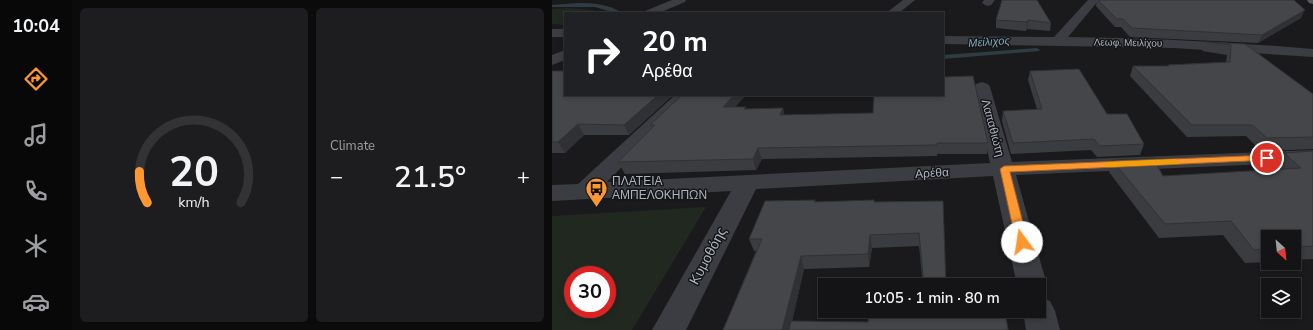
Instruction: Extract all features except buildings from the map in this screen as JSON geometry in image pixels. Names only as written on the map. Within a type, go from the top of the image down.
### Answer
[{"type":"street","points":[[651,12],[681,0]]},
{"type":"street","points":[[893,12],[910,0]]},
{"type":"street","points":[[1057,42],[1094,0]]},
{"type":"street","points":[[552,33],[564,33]]},
{"type":"street","name":"Λεωφ. Μειλίχου","points":[[944,40],[1236,46],[1313,53]]},
{"type":"street","points":[[552,62],[564,55]]},
{"type":"street","name":"Λαπαθιώτη","points":[[982,87],[1004,169],[1030,278]]},
{"type":"street","points":[[585,191],[684,96]]},
{"type":"street","name":"Αρέθα","points":[[552,193],[1004,169],[1313,156]]},
{"type":"street","name":"Κυμοθόης","points":[[669,330],[748,182]]},
{"type":"street","points":[[1040,318],[1043,330]]},
{"type":"shaded area","points":[[570,8],[601,12],[564,12],[564,25],[552,24],[552,9]]},
{"type":"shaded area","points":[[706,207],[632,330],[552,330],[552,216]]},
{"type":"waterway","name":"Μείλιχος","points":[[552,6],[595,5],[612,9],[617,12]]},
{"type":"waterway","name":"Μείλιχος","points":[[944,57],[1037,50]]},
{"type":"slow traffic","points":[[1108,165],[1175,162]]},
{"type":"place","name":"ΠΛΑΤΕΙΑ ΑΜΠΕΛΟΚΗΠΩΝ","points":[[597,208]]},
{"type":"route","points":[[1022,242],[1004,169],[1267,158]]}]
